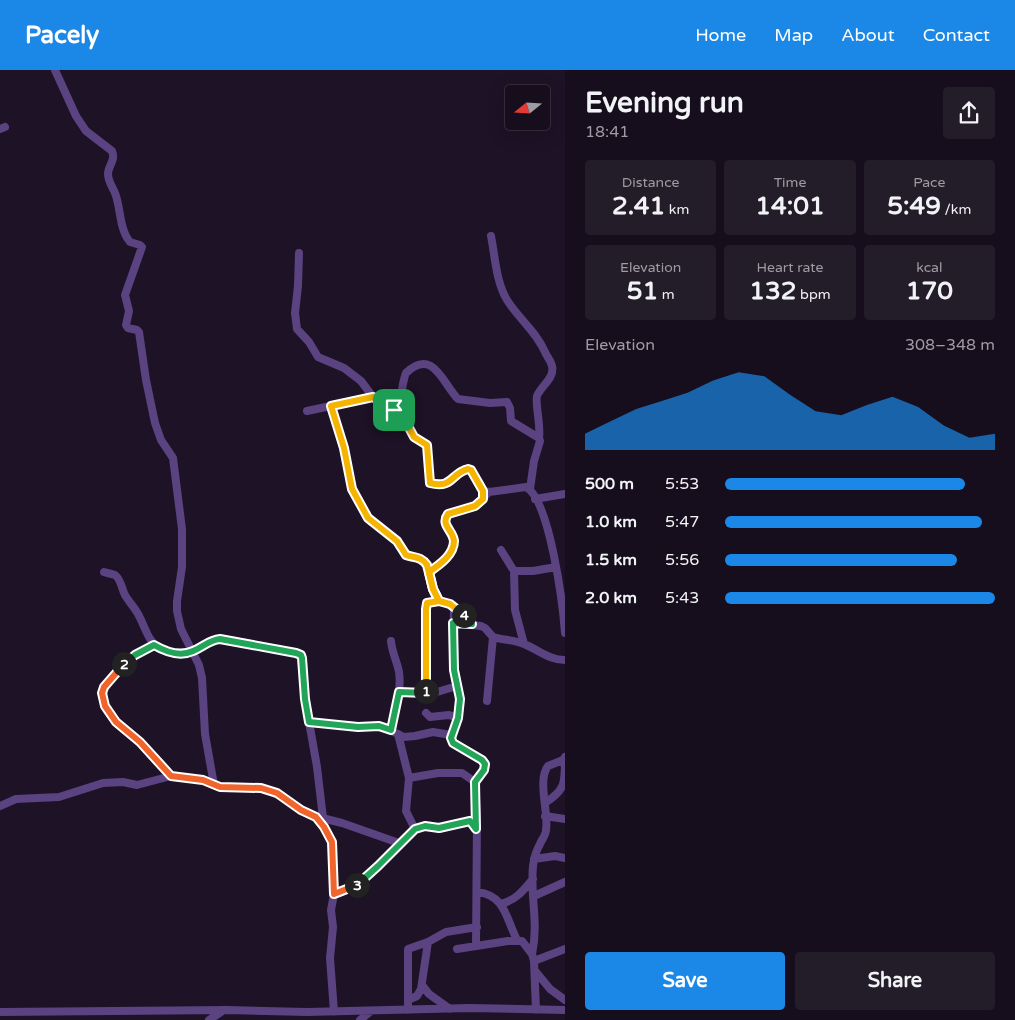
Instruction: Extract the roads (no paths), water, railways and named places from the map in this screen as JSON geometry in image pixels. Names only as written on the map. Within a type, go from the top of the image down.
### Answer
[{"type":"street","points":[[55,70],[76,116],[86,131],[112,151],[113,160],[109,168],[108,177],[130,242],[142,247],[125,295],[129,309],[126,325],[128,328],[139,332],[146,380],[155,422],[162,440],[173,458],[182,530],[182,567],[176,611],[180,629],[199,665],[202,678],[205,734],[214,785]]},
{"type":"street","points":[[491,236],[503,294],[539,339],[552,365],[552,373],[537,397],[540,444],[534,461],[530,490]]},
{"type":"street","points":[[299,253],[295,313],[297,329],[318,356],[344,368],[361,381],[373,397],[391,411],[397,419],[407,424],[414,437],[427,445],[430,483],[446,484],[468,469],[471,470],[485,494]]},
{"type":"street","points":[[391,411],[401,396],[406,373],[417,365],[423,364],[437,371],[458,399],[490,403],[507,402],[510,408],[511,422],[539,438]]},
{"type":"street","points":[[307,411],[373,397]]},
{"type":"street","points":[[331,406],[344,448],[352,489],[374,523],[397,541],[406,555],[424,560],[433,589],[439,601]]},
{"type":"street","points":[[429,572],[444,562],[454,543],[446,525],[448,514],[475,506],[485,494],[526,487],[535,499],[550,538],[564,615],[565,634]]},
{"type":"street","points":[[535,499],[565,494]]},
{"type":"street","points":[[501,550],[514,571],[515,610],[524,644]]},
{"type":"street","points":[[514,571],[533,571],[556,567]]},
{"type":"street","points":[[104,572],[118,579],[125,595],[138,614],[154,645],[177,654],[192,652],[211,641],[224,639],[301,655],[309,722],[317,767],[319,818],[332,842],[334,894],[331,913],[330,958],[336,1015]]},
{"type":"street","points":[[426,693],[427,603],[439,601],[450,604],[472,624]]},
{"type":"street","points":[[454,608],[454,660],[460,699],[458,718],[451,735],[453,743],[484,761],[486,766],[475,782],[476,946]]},
{"type":"street","points":[[453,623],[472,624],[485,628],[493,638],[487,701]]},
{"type":"street","points":[[493,638],[511,640],[524,644],[550,658],[565,660]]},
{"type":"street","points":[[391,641],[392,651],[399,672],[399,692],[391,730]]},
{"type":"street","points":[[154,645],[135,655],[114,675],[104,687],[102,699],[116,722],[140,742],[171,776]]},
{"type":"street","points":[[399,692],[436,692],[457,686]]},
{"type":"street","points":[[426,713],[430,717],[449,715],[458,718]]},
{"type":"street","points":[[433,717],[433,732]]},
{"type":"street","points":[[309,722],[358,727],[379,726],[409,737],[433,732],[451,735]]},
{"type":"street","points":[[398,734],[409,778],[406,811],[415,829]]},
{"type":"street","points":[[545,803],[558,795],[564,786],[565,758],[548,766],[545,770],[545,803],[547,828]]},
{"type":"street","points":[[409,778],[444,772],[462,773],[475,782]]},
{"type":"street","points":[[0,806],[16,799],[59,797],[103,783],[122,782],[137,785],[171,776],[203,780],[225,788],[267,790],[277,793],[301,810],[319,818],[364,830],[399,843]]},
{"type":"street","points":[[546,816],[565,819]]},
{"type":"street","points":[[536,1010],[533,958],[535,940],[534,859],[547,828],[556,818]]},
{"type":"street","points":[[334,894],[364,880],[415,829],[425,826],[439,828],[474,820]]},
{"type":"street","points":[[534,859],[555,856],[565,858]]},
{"type":"street","points":[[501,904],[513,900],[520,895],[533,879]]},
{"type":"street","points":[[520,895],[534,899],[565,882]]},
{"type":"street","points":[[477,892],[491,895],[498,899],[517,940]]},
{"type":"street","points":[[408,1010],[408,948],[424,944],[446,932],[476,927]]},
{"type":"street","points":[[457,949],[517,940],[522,941],[533,958]]},
{"type":"street","points":[[408,1000],[417,996],[422,985],[426,952],[424,944]]},
{"type":"street","points":[[533,958],[565,949]]},
{"type":"street","points":[[535,970],[550,988],[565,1000]]},
{"type":"street","points":[[422,985],[429,994],[450,1009]]},
{"type":"street","points":[[209,1020],[224,1010]]},
{"type":"street","points":[[0,1012],[224,1010],[336,1015],[382,1010],[565,1010]]},
{"type":"street","points":[[382,1010],[382,1020]]},
{"type":"street","points":[[170,1011],[172,1020]]},
{"type":"street","points":[[360,1020],[372,1011]]},
{"type":"street","points":[[372,1011],[372,1020]]}]
